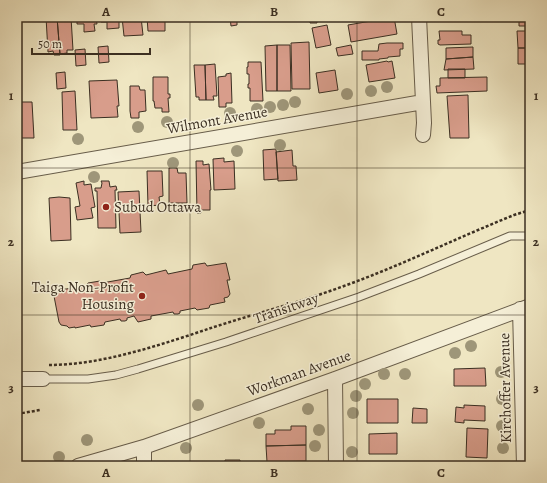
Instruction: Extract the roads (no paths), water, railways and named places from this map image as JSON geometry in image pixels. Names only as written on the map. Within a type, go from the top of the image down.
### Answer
[{"type":"street","points":[[419,17],[423,135]]},
{"type":"street","name":"Wilmont Avenue","points":[[17,172],[423,102]]},
{"type":"street","name":"Workman Avenue","points":[[78,466],[144,447],[335,379],[525,308]]},
{"type":"street","name":"Kirchoffer Avenue","points":[[524,466],[525,308]]},
{"type":"street","points":[[17,379],[42,379]]},
{"type":"street","points":[[335,379],[336,466]]},
{"type":"street","points":[[144,447],[144,466]]},
{"type":"lane","name":"Transitway","points":[[42,379],[79,380],[99,378],[179,357],[359,297],[419,274],[504,238],[510,236],[530,236]]},
{"type":"place","name":"Subud Ottawa","points":[[106,207]]},
{"type":"place","name":"Taiga Non-Profit Housing","points":[[142,296]]}]
